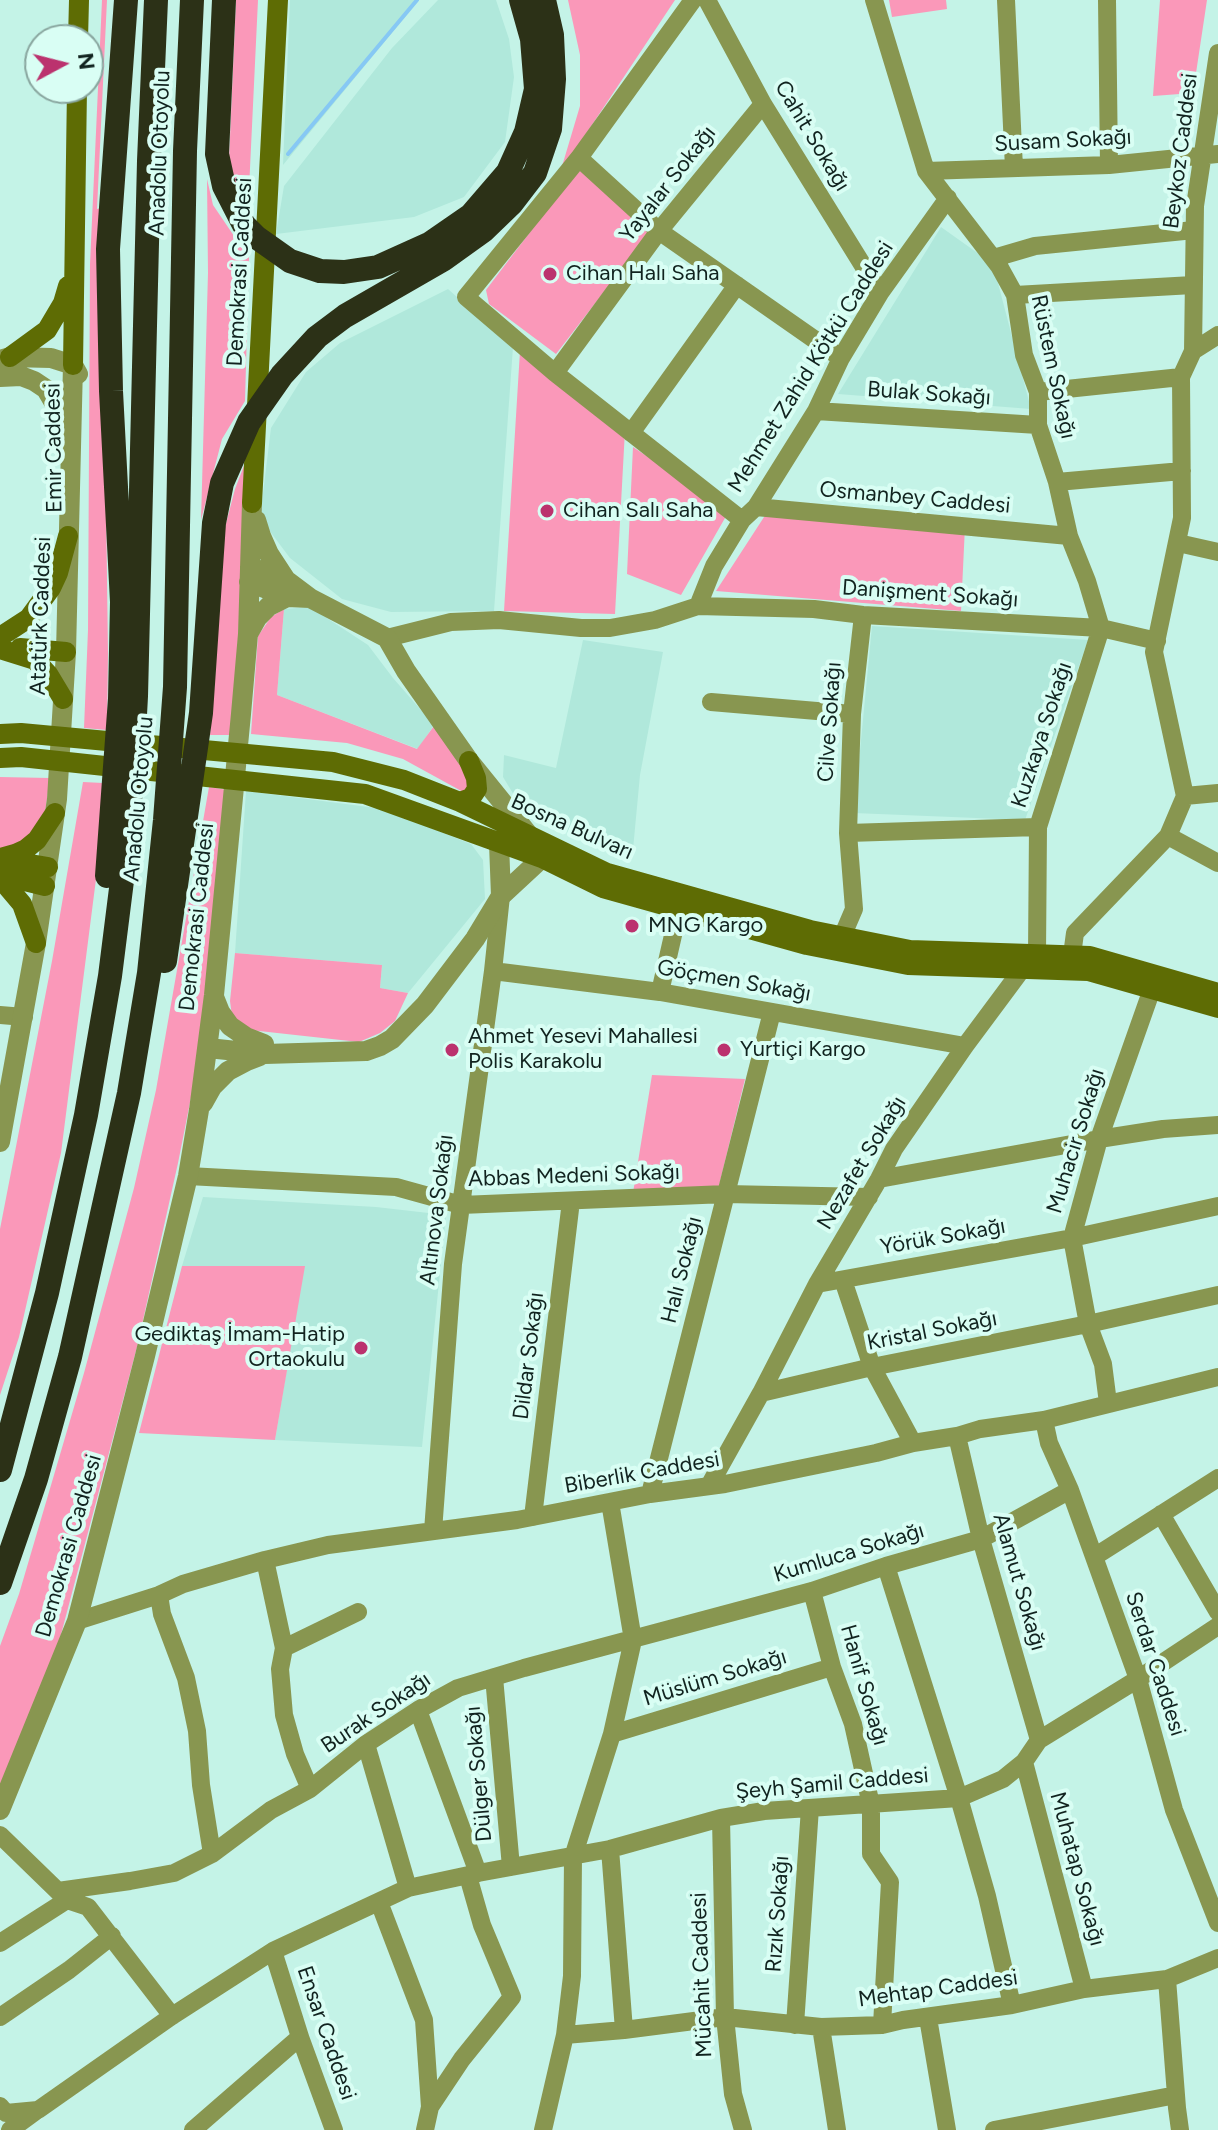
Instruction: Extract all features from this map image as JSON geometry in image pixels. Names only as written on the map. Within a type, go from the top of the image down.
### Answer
[{"type":"highway","points":[[86,1115],[120,699],[122,602],[111,391],[108,249],[126,0]]},
{"type":"highway","name":"Anadolu Otoyolu","points":[[0,1470],[47,1293],[86,1115],[110,976],[129,825],[137,680],[149,161],[156,0]]},
{"type":"highway","name":"Anadolu Otoyolu","points":[[0,1583],[36,1479],[70,1357],[129,1093],[149,973],[175,687],[185,151],[192,0]]},
{"type":"highway","points":[[224,0],[217,154],[224,186],[244,225],[256,237],[290,261],[320,271],[344,272],[378,267],[429,244],[471,215],[508,172],[526,132],[536,89],[532,39],[521,0]]},
{"type":"highway","points":[[70,1357],[145,1092],[201,713],[214,523],[222,483],[249,422],[282,375],[317,337],[345,316],[430,267],[483,231],[512,203],[535,173],[550,129],[554,79],[552,35],[544,0]]},
{"type":"main road","points":[[78,24],[79,0]]},
{"type":"main road","name":"Demokrasi Caddesi","points":[[252,503],[278,0]]},
{"type":"main road","name":"Atatürk Caddesi","points":[[73,365],[77,104]]},
{"type":"main road","points":[[5,358],[47,330],[63,303],[74,262]]},
{"type":"main road","points":[[0,637],[29,618],[51,588],[68,536]]},
{"type":"main road","points":[[0,647],[66,652]]},
{"type":"main road","points":[[0,647],[35,660],[63,699]]},
{"type":"main road","name":"Bosna Bulvarı","points":[[0,734],[21,733],[333,762],[404,780],[460,802],[607,873],[810,930],[910,950],[1071,963],[1088,971],[1218,1008]]},
{"type":"main road","name":"Bosna Bulvarı","points":[[0,758],[21,757],[365,794],[542,858],[603,888],[807,945],[908,965],[1030,961]]},
{"type":"main road","points":[[460,802],[471,798],[477,789],[469,761]]},
{"type":"main road","points":[[0,858],[26,849],[37,840],[55,813]]},
{"type":"main road","points":[[0,858],[46,876]]},
{"type":"main road","points":[[0,877],[46,876]]},
{"type":"main road","points":[[0,877],[22,904],[36,943]]},
{"type":"main road","name":"Bosna Bulvarı","points":[[1071,963],[1090,956],[1218,993]]},
{"type":"street","points":[[693,0],[579,158],[466,297],[631,433],[749,514]]},
{"type":"street","name":"Cahit Sokağı","points":[[707,0],[763,104],[880,293]]},
{"type":"street","name":"Rüstem Sokağı","points":[[874,0],[926,171],[994,258],[1015,295],[1024,355],[1038,392],[1038,425],[1057,482],[1069,536],[1101,628]]},
{"type":"street","points":[[1006,0],[1014,168]]},
{"type":"street","points":[[1107,0],[1109,165]]},
{"type":"street","name":"Beykoz Caddesi","points":[[1185,796],[1154,652],[1182,518],[1181,377],[1205,344],[1193,285],[1195,206],[1211,154],[1218,53]]},
{"type":"street","name":"Yayalar Sokağı","points":[[555,373],[659,231],[763,104]]},
{"type":"street","name":"Susam Sokağı","points":[[926,171],[1109,165],[1211,154]]},
{"type":"street","points":[[579,158],[659,231],[841,358]]},
{"type":"street","name":"Mehmet Zahid Kötkü Caddesi","points":[[698,606],[714,566],[816,411],[841,358],[880,293],[948,198]]},
{"type":"street","points":[[994,258],[1035,246],[1194,230]]},
{"type":"street","points":[[631,433],[737,285]]},
{"type":"street","points":[[1015,295],[1193,285]]},
{"type":"street","points":[[1205,344],[1218,358]]},
{"type":"street","name":"Emir Caddesi","points":[[5,358],[51,358],[73,365],[81,381],[78,603],[66,652]]},
{"type":"street","name":"Atatürk Caddesi","points":[[0,1137],[24,1017],[55,813],[66,652],[73,365]]},
{"type":"street","points":[[0,377],[21,376],[46,389],[63,418],[71,450]]},
{"type":"street","points":[[1038,392],[1181,377]]},
{"type":"street","name":"Bulak Sokağı","points":[[816,411],[1038,425]]},
{"type":"street","points":[[1057,482],[1182,471]]},
{"type":"street","name":"Demokrasi Caddesi","points":[[0,1810],[77,1621],[188,1176],[214,995],[248,634],[252,503]]},
{"type":"street","points":[[252,503],[261,536],[287,588]]},
{"type":"street","name":"Osmanbey Caddesi","points":[[749,514],[1069,536]]},
{"type":"street","points":[[1178,543],[1218,552]]},
{"type":"street","points":[[250,574],[310,598],[387,638],[406,671],[469,761],[528,834]]},
{"type":"street","points":[[248,634],[257,618],[287,588]]},
{"type":"street","name":"Danişment Sokağı","points":[[387,638],[451,622],[499,620],[610,628],[655,620],[698,606],[814,609],[863,615],[1101,628],[1157,641]]},
{"type":"street","name":"Cilve Sokağı","points":[[842,937],[854,909],[848,833],[852,714],[863,615]]},
{"type":"street","name":"Kuzkaya Sokağı","points":[[1030,961],[1038,827],[1101,628]]},
{"type":"street","points":[[711,702],[852,714]]},
{"type":"street","points":[[1071,963],[1075,933],[1168,836],[1185,796],[1218,793]]},
{"type":"street","points":[[848,833],[1038,827]]},
{"type":"street","points":[[1168,836],[1218,863]]},
{"type":"street","name":"Altınova Sokağı","points":[[433,1531],[453,1264],[501,896],[499,843]]},
{"type":"street","points":[[208,1044],[316,1053],[366,1051],[380,1046],[392,1039],[425,1005],[475,939],[501,896],[542,858]]},
{"type":"street","points":[[660,992],[679,909]]},
{"type":"street","name":"Nezafet Sokağı","points":[[761,1393],[817,1284],[894,1149],[965,1046],[1030,961]]},
{"type":"street","name":"Göçmen Sokağı","points":[[493,971],[660,992],[965,1046]]},
{"type":"street","name":"Muhacir Sokağı","points":[[1108,1403],[1103,1364],[1088,1324],[1072,1238],[1099,1139],[1152,989]]},
{"type":"street","points":[[214,995],[220,1012],[230,1026],[265,1049]]},
{"type":"street","name":"Halı Sokağı","points":[[650,1494],[772,1012]]},
{"type":"street","points":[[0,1015],[24,1017]]},
{"type":"street","points":[[199,1110],[220,1078],[265,1049]]},
{"type":"street","points":[[879,1179],[1099,1139],[1163,1129],[1218,1125]]},
{"type":"street","name":"Abbas Medeni Sokağı","points":[[188,1176],[396,1187],[461,1205],[726,1194],[869,1197]]},
{"type":"street","name":"Dildar Sokağı","points":[[533,1517],[571,1201]]},
{"type":"street","name":"Yörük Sokağı","points":[[817,1284],[1072,1238],[1218,1206]]},
{"type":"street","points":[[843,1280],[872,1367],[913,1443]]},
{"type":"street","name":"Kristal Sokağı","points":[[761,1393],[1218,1295]]},
{"type":"street","name":"Biberlik Caddesi","points":[[77,1621],[159,1595],[183,1584],[328,1545],[533,1517],[709,1486],[980,1429],[1044,1420],[1218,1377]]},
{"type":"street","points":[[709,1486],[761,1393]]},
{"type":"street","name":"Serdar Caddesi","points":[[1044,1420],[1049,1443],[1070,1490],[1138,1679],[1174,1810],[1218,1923]]},
{"type":"street","name":"Alamut Sokağı","points":[[957,1436],[981,1539],[1039,1740]]},
{"type":"street","points":[[1094,1557],[1218,1478]]},
{"type":"street","name":"Kumluca Sokağı","points":[[633,1640],[812,1591],[981,1539],[1070,1490]]},
{"type":"street","points":[[543,2130],[565,2035],[572,1976],[573,1857],[612,1734],[633,1640],[610,1502]]},
{"type":"street","points":[[1161,1514],[1218,1612]]},
{"type":"street","points":[[265,1560],[284,1648],[280,1669],[284,1715],[295,1754],[310,1789]]},
{"type":"street","points":[[886,1566],[959,1798],[987,1896],[1012,2005]]},
{"type":"street","name":"Hanif Sokağı","points":[[812,1591],[832,1667],[853,1724],[871,1805],[871,1854],[890,1882],[882,2025]]},
{"type":"street","points":[[159,1595],[162,1614],[186,1678],[197,1731],[212,1854]]},
{"type":"street","points":[[284,1648],[358,1612]]},
{"type":"street","name":"Şeyh Şamil Caddesi","points":[[38,2110],[172,2016],[273,1951],[408,1888],[610,1849],[721,1818],[764,1811],[959,1798],[1003,1779],[1024,1762],[1039,1740],[1218,1626]]},
{"type":"street","name":"Burak Sokağı","points":[[62,1895],[174,1873],[212,1854],[271,1810],[310,1789],[366,1744],[458,1688],[633,1640]]},
{"type":"street","name":"Müslüm Sokağı","points":[[612,1734],[832,1667]]},
{"type":"street","name":"Dülger Sokağı","points":[[494,1677],[511,1867]]},
{"type":"street","points":[[418,1710],[473,1874],[482,1925],[512,1997],[462,2059],[430,2107]]},
{"type":"street","points":[[366,1744],[408,1888]]},
{"type":"street","name":"Muhatap Sokağı","points":[[1024,1762],[1084,1989]]},
{"type":"street","name":"Rızık Sokağı","points":[[795,2025],[810,1808]]},
{"type":"street","name":"Mücahit Caddesi","points":[[721,1818],[725,2017],[733,2094],[743,2130]]},
{"type":"street","points":[[0,1835],[62,1895],[88,1907],[172,2016]]},
{"type":"street","points":[[610,1849],[624,2030]]},
{"type":"street","points":[[0,1943],[62,1895]]},
{"type":"street","points":[[379,1902],[424,2020],[430,2107],[425,2130]]},
{"type":"street","points":[[0,2017],[112,1936]]},
{"type":"street","name":"Ensar Caddesi","points":[[273,1951],[334,2130]]},
{"type":"street","name":"Mehtap Caddesi","points":[[565,2035],[725,2017],[821,2027],[882,2025],[1012,2005],[1084,1989],[1167,1979],[1218,1958]]},
{"type":"street","points":[[1167,1979],[1180,2130]]},
{"type":"street","points":[[928,2018],[947,2130]]},
{"type":"street","points":[[821,2027],[837,2130]]},
{"type":"street","points":[[193,2130],[300,2037]]},
{"type":"street","points":[[994,2130],[1037,2126],[1176,2095]]},
{"type":"street","points":[[0,2106],[6,2113],[38,2110]]},
{"type":"street","points":[[10,2130],[38,2110]]},
{"type":"shaded area","points":[[102,0],[107,0],[104,63],[104,24],[101,24]]},
{"type":"shaded area","points":[[236,0],[258,0],[248,210],[236,190],[229,160]]},
{"type":"shaded area","points":[[290,0],[419,0],[283,165]]},
{"type":"shaded area","points":[[438,0],[496,0],[509,39],[514,77],[505,142],[464,197],[414,217],[276,234],[284,186],[392,48]]},
{"type":"shaded area","points":[[568,0],[675,0],[560,173],[580,106],[580,55]]},
{"type":"shaded area","points":[[889,0],[946,0],[947,9],[892,17]]},
{"type":"shaded area","points":[[1160,0],[1207,0],[1193,93],[1153,96]]},
{"type":"shaded area","points":[[97,104],[102,104],[97,209],[102,208],[107,730],[84,728],[88,630],[90,264]]},
{"type":"shaded area","points":[[578,169],[654,227],[556,354],[489,304],[486,290]]},
{"type":"shaded area","points":[[207,179],[213,205],[249,258],[245,401],[222,439],[201,520],[208,273]]},
{"type":"shaded area","points":[[941,227],[993,264],[1031,409],[838,394]]},
{"type":"shaded area","points":[[448,289],[513,347],[494,611],[391,612],[342,599],[290,558],[260,518],[271,428],[306,372],[340,343]]},
{"type":"shaded area","points":[[520,351],[625,430],[615,614],[504,611]]},
{"type":"shaded area","points":[[633,447],[729,511],[681,595],[627,574]]},
{"type":"shaded area","points":[[250,450],[232,735],[210,735],[223,535],[235,489]]},
{"type":"shaded area","points":[[766,514],[965,526],[961,611],[716,591]]},
{"type":"shaded area","points":[[310,607],[368,645],[434,725],[418,749],[277,695],[284,609]]},
{"type":"shaded area","points":[[284,609],[277,695],[417,749],[434,726],[474,781],[465,793],[403,759],[347,743],[251,734],[258,636],[271,617]]},
{"type":"shaded area","points":[[872,626],[1088,640],[1025,820],[854,813]]},
{"type":"shaded area","points":[[583,640],[663,652],[640,775],[632,860],[526,815],[503,777],[504,755],[556,768]]},
{"type":"shaded area","points":[[0,777],[50,778],[42,833],[0,855]]},
{"type":"shaded area","points":[[83,782],[103,783],[102,832],[61,1153],[19,1337],[0,1395],[0,1229]]},
{"type":"shaded area","points":[[209,787],[228,790],[200,1052],[178,1163],[137,1347],[59,1642],[0,1785],[0,1646],[19,1594],[84,1373],[134,1188],[156,1090]]},
{"type":"shaded area","points":[[246,791],[384,809],[471,844],[483,860],[485,899],[408,993],[380,988],[382,965],[235,953]]},
{"type":"shaded area","points":[[235,953],[382,965],[380,988],[408,993],[395,1021],[380,1033],[359,1042],[250,1030],[232,1016],[230,1001]]},
{"type":"shaded area","points":[[652,1075],[745,1079],[718,1190],[633,1193]]},
{"type":"shaded area","name":"Gediktaş İmam-Hatip Ortaokulu","points":[[203,1197],[376,1207],[446,1215],[422,1447],[275,1440],[304,1266],[182,1266]]},
{"type":"shaded area","points":[[182,1266],[305,1266],[275,1440],[139,1433]]},
{"type":"waterway","points":[[288,154],[417,0]]},
{"type":"place","name":"Cihan Halı Saha","points":[[550,274]]},
{"type":"place","name":"Cihan Salı Saha","points":[[547,511]]},
{"type":"place","name":"MNG Kargo","points":[[632,926]]},
{"type":"place","name":"Ahmet Yesevi Mahallesi Polis Karakolu","points":[[452,1050]]},
{"type":"place","name":"Yurtiçi Kargo","points":[[724,1050]]},
{"type":"place","name":"Gediktaş İmam-Hatip Ortaokulu","points":[[361,1348]]}]
